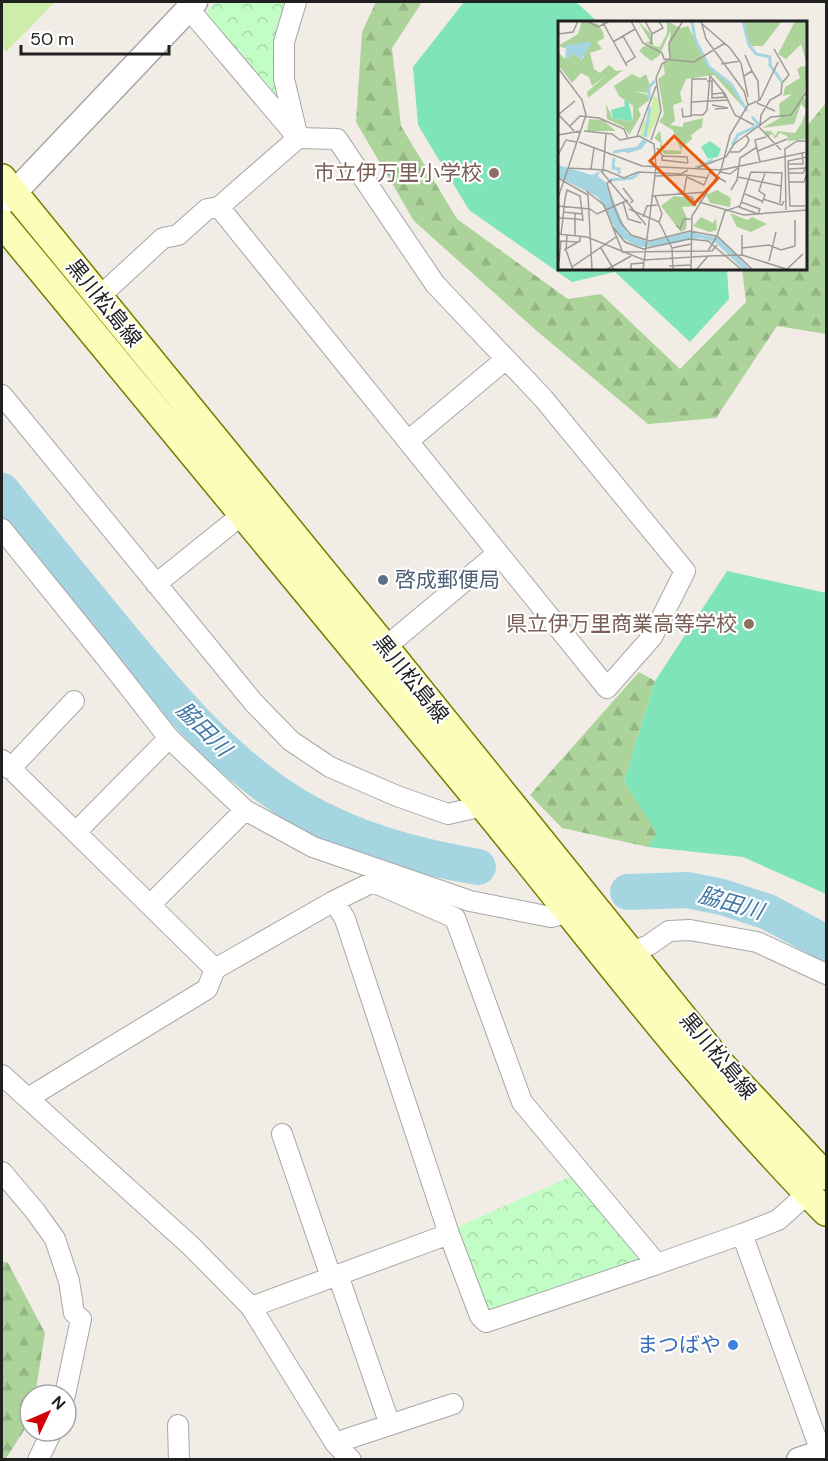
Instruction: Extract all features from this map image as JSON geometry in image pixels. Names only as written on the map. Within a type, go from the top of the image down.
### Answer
[{"type":"main road","name":"黒川松島線","points":[[6,192],[99,297],[376,655],[483,806],[736,1115],[820,1193]]},
{"type":"main road","name":"黒川松島線","points":[[2,223],[243,514],[376,655],[631,952],[820,1193]]},
{"type":"street","points":[[296,2],[284,42],[284,79],[297,138]]},
{"type":"street","points":[[6,192],[192,5],[297,138]]},
{"type":"street","points":[[99,297],[163,238],[178,235],[207,209],[219,207],[297,138],[337,139],[435,284],[543,398],[685,571],[652,637],[607,688],[219,207]]},
{"type":"street","points":[[408,441],[506,359]]},
{"type":"street","points":[[2,395],[254,703],[291,741],[330,767],[397,796],[448,814],[483,806]]},
{"type":"street","points":[[156,584],[243,514]]},
{"type":"street","points":[[2,529],[169,738],[245,810],[313,847],[377,876],[455,918],[522,1102],[657,1264]]},
{"type":"street","points":[[376,655],[498,553]]},
{"type":"street","points":[[74,701],[6,764],[215,969]]},
{"type":"street","points":[[75,832],[169,738]]},
{"type":"street","points":[[150,905],[245,810]]},
{"type":"street","points":[[28,1098],[207,989],[215,969],[377,876],[470,902],[551,917],[570,912]]},
{"type":"street","points":[[334,901],[345,920],[449,1234],[480,1316],[486,1322],[742,1234],[778,1220],[820,1193]]},
{"type":"street","points":[[631,952],[649,945],[669,931],[690,930],[758,942],[826,974]]},
{"type":"street","points":[[2,1075],[191,1246],[251,1307],[335,1443],[351,1460]]},
{"type":"street","points":[[282,1134],[390,1425]]},
{"type":"street","points":[[2,1172],[55,1239],[69,1281],[74,1313],[81,1319],[68,1383]]},
{"type":"street","points":[[251,1307],[449,1234]]},
{"type":"street","points":[[742,1234],[818,1456]]},
{"type":"street","points":[[335,1443],[453,1404]]},
{"type":"street","points":[[178,1425],[178,1460]]},
{"type":"street","points":[[38,1460],[46,1443]]},
{"type":"green space","points":[[2,2],[55,2],[6,52],[2,44]]},
{"type":"green space","points":[[216,2],[289,2],[278,45],[278,102],[206,13]]},
{"type":"green space","points":[[376,2],[422,2],[392,48],[401,126],[457,219],[568,299],[601,294],[680,369],[746,302],[742,270],[807,270],[807,126],[826,103],[826,334],[777,326],[716,418],[648,424],[538,332],[414,221],[356,122],[362,32]]},
{"type":"green space","name":"市立伊万里小学校","points":[[464,2],[576,2],[597,21],[558,21],[558,270],[727,270],[729,299],[690,342],[615,272],[572,282],[469,210],[418,125],[413,67]]},
{"type":"green space","points":[[727,571],[826,593],[826,894],[743,857],[648,847],[657,833],[624,781],[655,681]]},
{"type":"green space","points":[[639,672],[655,681],[624,781],[658,833],[648,847],[562,828],[530,795]]},
{"type":"green space","points":[[572,1176],[645,1260],[487,1315],[453,1229]]},
{"type":"green space","points":[[2,1261],[8,1263],[45,1333],[37,1383],[18,1383],[18,1440],[5,1460],[2,1459]]},
{"type":"waterway","name":"脇田川","points":[[2,491],[153,675],[197,724],[245,769],[298,807],[341,829],[408,852],[478,867]]},
{"type":"waterway","name":"脇田川","points":[[628,892],[687,890],[722,897],[768,912],[826,943]]},
{"type":"place","name":"市立伊万里小学校","points":[[494,173]]},
{"type":"place","name":"啓成郵便局","points":[[383,580]]},
{"type":"place","name":"県立伊万里商業高等学校","points":[[749,624]]},
{"type":"place","name":"まつばや","points":[[733,1345]]}]
